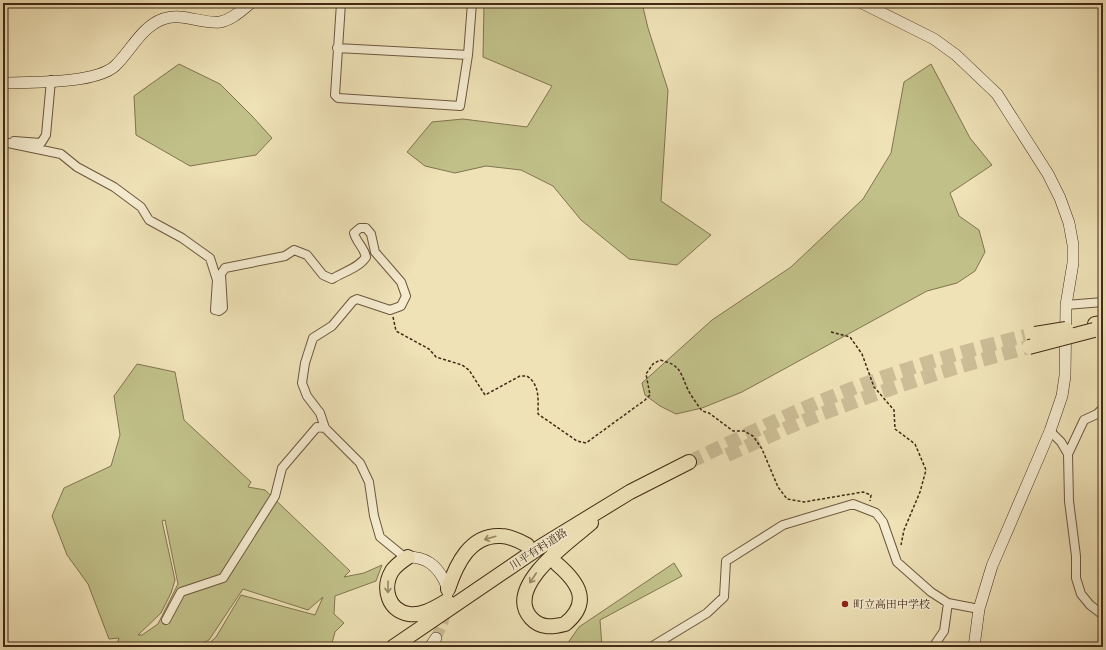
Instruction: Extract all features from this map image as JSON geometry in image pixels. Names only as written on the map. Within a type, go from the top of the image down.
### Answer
[{"type":"highway","points":[[1030,339],[1099,326]]},
{"type":"highway","name":"川平有料道路","points":[[393,647],[534,546],[630,492],[691,466],[592,523],[513,572],[402,647]]},
{"type":"highway","points":[[557,564],[576,582],[579,591],[578,611],[565,624],[544,627],[534,622],[528,614],[525,604],[526,591],[532,579],[553,556],[592,523]]},
{"type":"highway","points":[[448,592],[455,569],[462,556],[478,543],[501,536],[534,546]]},
{"type":"highway","points":[[408,557],[393,570],[386,588],[388,597],[393,606],[400,611],[410,614],[422,613],[437,607],[534,546]]},
{"type":"street","points":[[3,83],[72,80],[101,75],[115,66],[143,33],[162,19],[179,17],[219,22],[230,19],[251,3]]},
{"type":"street","points":[[341,3],[335,96],[338,98],[460,106],[468,55],[472,3]]},
{"type":"street","points":[[862,3],[934,39],[956,54],[997,94],[1048,174],[1070,223],[1074,245],[1073,263],[1066,305],[1065,376],[1062,396],[1050,431],[992,566],[979,609],[974,647]]},
{"type":"street","points":[[337,48],[468,55]]},
{"type":"street","points":[[3,142],[18,141],[41,143],[46,135],[51,80]]},
{"type":"street","points":[[3,142],[61,154],[77,168],[114,187],[141,207],[149,220],[182,238],[210,258],[217,280],[215,310],[219,311],[222,308],[221,274],[225,268],[285,256],[294,250],[307,255],[323,275],[332,279],[345,270],[361,264],[366,257],[364,249],[356,240],[354,233],[360,228],[366,228],[371,234],[375,252],[401,282],[406,296],[401,306],[391,310],[357,299],[353,301],[332,326],[314,338],[305,363],[302,383],[307,396],[320,413],[325,428],[360,463],[369,482],[374,516],[380,537],[402,555],[426,560],[433,565],[440,572],[448,592]]},
{"type":"street","points":[[1066,305],[1103,302]]},
{"type":"street","points":[[1103,408],[1097,414],[1084,420],[1068,454],[1069,501],[1076,556],[1076,578],[1080,594],[1090,605],[1103,615]]},
{"type":"street","points":[[166,620],[181,592],[223,578],[275,496],[282,468],[317,427],[325,428]]},
{"type":"street","points":[[1050,431],[1061,442],[1068,454]]},
{"type":"street","points":[[651,647],[707,613],[724,597],[726,561],[735,554],[783,525],[853,504],[876,513],[883,522],[897,562],[931,592],[948,603],[979,609]]},
{"type":"street","points":[[933,647],[944,631],[948,603]]},
{"type":"path","points":[[391,310],[396,331],[429,349],[436,357],[462,365],[468,370],[485,395],[520,376],[527,376],[534,381],[537,389],[538,414],[577,441],[586,443],[650,395],[646,374],[652,364],[660,360],[671,363],[683,375],[688,390],[702,411],[709,413],[733,431],[744,431],[753,436],[762,449],[778,487],[787,499],[804,502],[863,492],[870,495],[868,510]]},
{"type":"path","points":[[831,332],[850,337],[862,354],[874,387],[894,410],[895,429],[915,444],[926,470],[920,492],[904,530],[897,562]]},
{"type":"shaded area","points":[[484,3],[642,3],[648,28],[668,90],[661,201],[711,235],[677,265],[629,259],[581,220],[553,186],[521,170],[486,166],[455,173],[425,166],[407,152],[432,122],[463,119],[527,127],[552,86],[483,57]]},
{"type":"shaded area","points":[[179,64],[220,84],[272,138],[256,155],[190,166],[136,135],[134,96]]},
{"type":"shaded area","points":[[931,64],[970,138],[992,165],[950,193],[959,216],[979,230],[985,252],[975,271],[957,283],[927,291],[742,392],[702,408],[676,414],[660,406],[645,395],[642,383],[712,320],[791,267],[863,199],[891,153],[904,82]]},
{"type":"shaded area","points":[[137,364],[175,372],[184,420],[251,482],[248,487],[265,490],[350,571],[344,577],[364,573],[382,565],[376,581],[335,596],[334,614],[344,623],[335,632],[331,647],[205,647],[216,637],[241,595],[315,615],[323,597],[308,610],[243,589],[209,640],[195,647],[116,647],[119,638],[109,639],[88,584],[67,555],[52,516],[64,488],[111,466],[120,435],[114,396]],"holes":[[[165,520],[178,584],[158,624],[142,635],[138,635],[161,613],[171,593],[175,580],[162,521]]]},
{"type":"shaded area","points":[[674,563],[682,576],[600,620],[602,647],[565,647],[579,627]]},
{"type":"tunnel","points":[[689,462],[786,416],[869,382],[946,357],[1025,336]]},
{"type":"tunnel","points":[[727,455],[824,413],[875,394],[952,369],[1029,347]]},
{"type":"tunnel","points":[[436,638],[443,622],[447,606]]},
{"type":"place","name":"町立高田中学校","points":[[845,604]]}]
